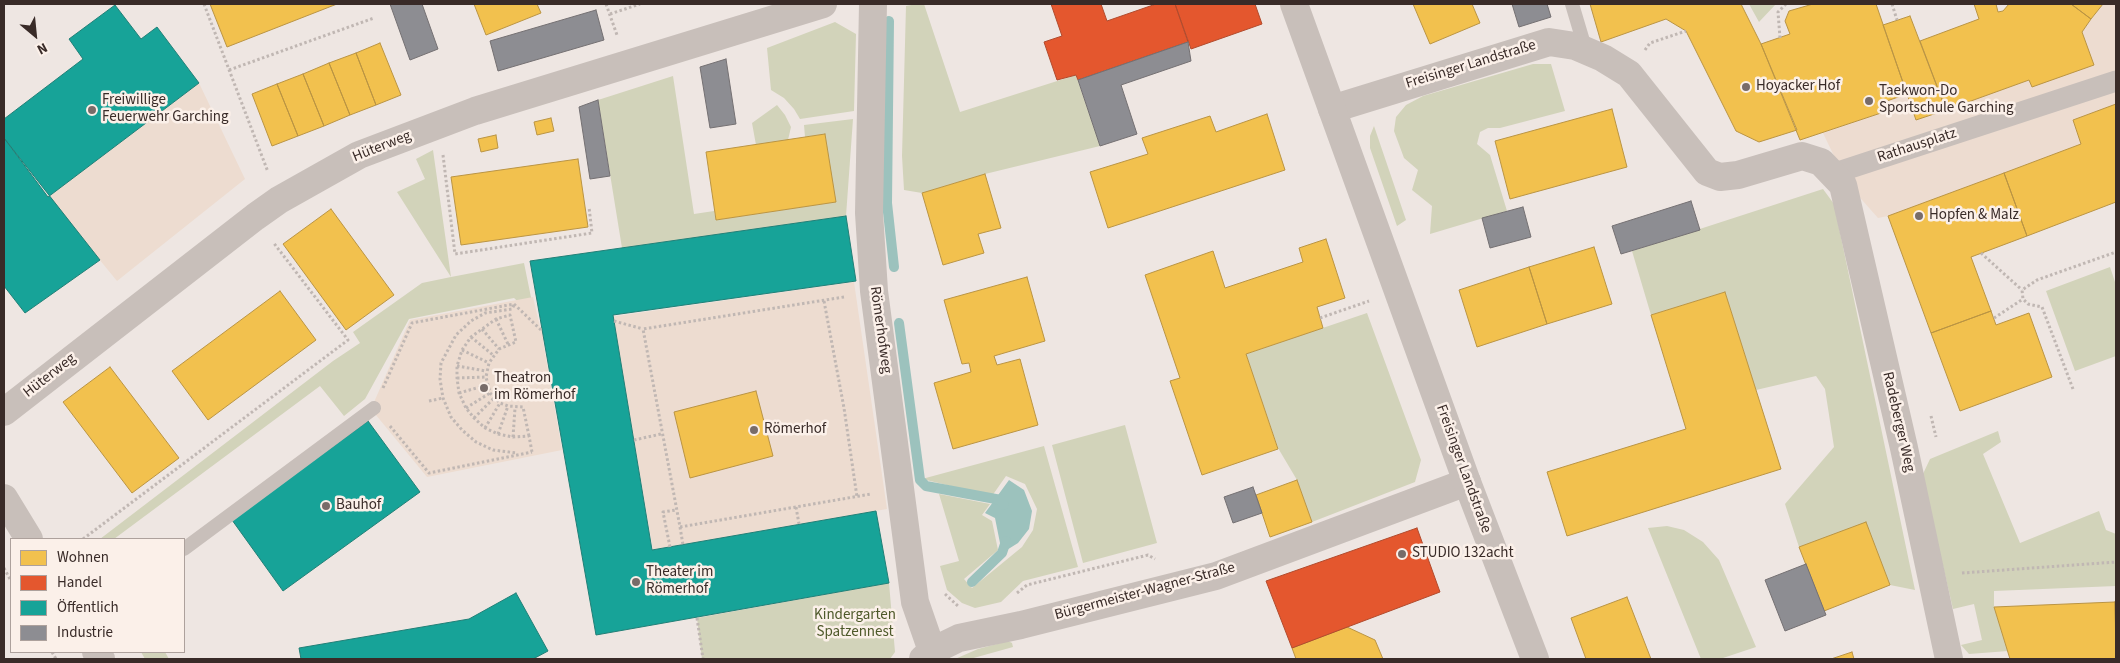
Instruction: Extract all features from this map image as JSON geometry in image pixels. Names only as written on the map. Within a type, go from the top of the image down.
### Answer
[{"type":"street","name":"Hüterweg","points":[[4,412],[255,217],[279,200],[359,155],[475,111],[823,4]]},
{"type":"street","name":"Römerhofweg","points":[[873,4],[869,213],[874,291],[916,602],[928,655]]},
{"type":"street","name":"Freisinger Landstraße","points":[[1294,4],[1467,482],[1535,659]]},
{"type":"street","name":"Freisinger Landstraße","points":[[1332,109],[1550,42],[1575,46],[1629,74],[1707,172],[1720,177],[1738,175],[1802,156],[1821,162],[1838,180]]},
{"type":"street","name":"Rathausplatz","points":[[1838,180],[2116,81]]},
{"type":"street","name":"Radeberger Weg","points":[[1838,180],[1949,659]]},
{"type":"street","name":"Bürgermeister-Wagner-Straße","points":[[928,655],[958,638],[1021,625],[1216,576],[1467,482]]},
{"type":"street","points":[[4,498],[28,538]]},
{"type":"lane","points":[[1572,4],[1586,51]]},
{"type":"lane","points":[[185,548],[374,408]]},
{"type":"path","points":[[204,4],[279,200]]},
{"type":"path","points":[[610,14],[640,4]]},
{"type":"path","points":[[1780,38],[1778,12],[1786,4]]},
{"type":"path","points":[[1892,4],[1898,20]]},
{"type":"path","points":[[229,70],[374,18]]},
{"type":"path","points":[[1629,74],[1650,42],[1686,31]]},
{"type":"path","points":[[442,151],[455,254],[592,233],[589,207]]},
{"type":"path","points":[[84,538],[348,340],[255,217]]},
{"type":"path","points":[[2022,290],[2037,280],[2116,252]]},
{"type":"path","points":[[1981,253],[2022,290],[2023,299],[2028,304],[2042,307],[2073,390]]},
{"type":"path","points":[[614,321],[643,329],[824,301],[874,291]]},
{"type":"path","points":[[1994,318],[2023,299]]},
{"type":"path","points":[[1320,318],[1371,300]]},
{"type":"path","points":[[824,301],[844,408],[857,497]]},
{"type":"path","points":[[514,304],[541,330]]},
{"type":"path","points":[[514,304],[512,309],[478,317],[456,335],[441,363],[440,379],[443,398],[451,417],[476,442],[493,450],[512,454],[532,452]]},
{"type":"path","points":[[514,304],[412,323],[374,408],[429,473],[532,452]]},
{"type":"path","points":[[529,436],[513,437],[498,434],[485,428],[466,408],[459,394],[457,366],[462,350],[471,337],[496,319],[510,315],[516,342],[499,349],[493,355],[486,371],[487,385],[490,393],[500,403],[515,408],[523,407],[529,436],[532,452]]},
{"type":"path","points":[[496,319],[508,344]]},
{"type":"path","points":[[482,329],[499,349]]},
{"type":"path","points":[[643,329],[683,545]]},
{"type":"path","points":[[471,337],[493,355]]},
{"type":"path","points":[[462,350],[489,363]]},
{"type":"path","points":[[457,366],[486,371]]},
{"type":"path","points":[[457,378],[486,377]]},
{"type":"path","points":[[459,394],[487,385]]},
{"type":"path","points":[[466,408],[490,393]]},
{"type":"path","points":[[429,401],[443,398]]},
{"type":"path","points":[[474,418],[494,398]]},
{"type":"path","points":[[485,428],[500,403]]},
{"type":"path","points":[[498,434],[508,406]]},
{"type":"path","points":[[513,437],[515,408]]},
{"type":"path","points":[[634,440],[661,434]]},
{"type":"path","points":[[680,527],[872,494]]},
{"type":"path","points":[[796,507],[799,524]]},
{"type":"path","points":[[670,547],[663,512],[676,510]]},
{"type":"path","points":[[1931,576],[2116,562]]},
{"type":"path","points":[[4,568],[10,579]]},
{"type":"path","points":[[698,618],[703,659]]},
{"type":"green space","points":[[924,4],[960,112],[1076,75],[1100,146],[985,174],[922,193],[904,190],[902,156],[906,6]]},
{"type":"green space","points":[[1749,4],[1776,4],[1759,22]]},
{"type":"green space","points":[[835,22],[856,34],[854,111],[800,119],[784,98],[771,90],[767,48]]},
{"type":"green space","points":[[1533,64],[1551,64],[1565,111],[1500,128],[1488,128],[1480,132],[1477,144],[1490,155],[1507,211],[1430,234],[1432,206],[1412,190],[1418,170],[1404,158],[1394,131],[1396,117],[1406,105],[1423,96]]},
{"type":"green space","points":[[673,76],[694,214],[714,211],[716,220],[835,202],[825,134],[805,137],[804,125],[853,119],[846,216],[622,248],[598,100]]},
{"type":"green space","points":[[777,105],[791,127],[788,140],[756,145],[752,123]]},
{"type":"green space","points":[[1374,126],[1406,220],[1397,226],[1370,148],[1370,136]]},
{"type":"green space","points":[[433,150],[451,277],[397,192],[425,179],[416,159]]},
{"type":"green space","points":[[1823,189],[1834,204],[1915,590],[1890,585],[1866,523],[1799,547],[1785,504],[1834,447],[1825,389],[1816,376],[1756,390],[1725,292],[1651,315],[1632,251]]},
{"type":"green space","points":[[524,263],[535,317],[514,298],[409,319],[365,399],[344,416],[320,386],[115,538],[101,538],[333,361],[360,343],[353,332],[422,283]]},
{"type":"green space","points":[[2110,267],[2116,285],[2116,356],[2075,371],[2046,291]]},
{"type":"green space","points":[[1367,313],[1421,460],[1415,482],[1312,522],[1297,480],[1278,448],[1246,354]]},
{"type":"green space","points":[[1125,425],[1157,543],[1083,563],[1052,445]]},
{"type":"green space","points":[[1998,431],[2001,442],[1983,454],[2020,543],[2099,511],[2106,530],[2116,534],[2116,586],[1994,591],[1994,607],[2008,651],[1969,654],[1961,645],[1982,640],[1974,604],[1953,609],[1922,476],[1930,459]]},
{"type":"green space","points":[[1044,446],[1078,567],[1023,581],[1001,602],[975,608],[962,603],[947,590],[940,566],[959,561],[939,494],[990,504],[982,515],[992,521],[998,550],[964,579],[972,588],[1022,547],[1033,530],[1037,509],[1025,484],[1006,476],[992,496],[922,479]]},
{"type":"green space","points":[[1667,526],[1684,530],[1703,542],[1719,560],[1756,647],[1720,659],[1701,659],[1648,528]]},
{"type":"green space","name":"Kindergarten Spatzennest","points":[[889,583],[895,652],[890,659],[702,659],[697,618]]},
{"type":"green space","points":[[1008,641],[1012,643],[1013,647],[970,659],[955,659],[978,649]]},
{"type":"green space","points":[[142,653],[166,653],[169,659],[145,659]]},
{"type":"shaded area","points":[[2103,4],[2116,4],[2116,104],[2073,120],[2081,144],[1888,216],[1878,218],[1847,183],[1823,133],[1884,112],[1881,103],[1907,94],[1917,120],[2029,80],[2093,65],[2082,32]]},
{"type":"shaded area","points":[[199,83],[245,179],[117,281],[48,197]]},
{"type":"shaded area","name":"Römerhof","points":[[854,282],[887,509],[653,550],[615,330],[543,341],[562,450],[427,477],[371,409],[410,320],[533,297],[540,327]]},
{"type":"water","points":[[1009,480],[1024,490],[1032,511],[1029,529],[1018,543],[1002,553],[995,518],[985,513]]},
{"type":"building: Wohnen","points":[[210,4],[337,4],[227,47]]},
{"type":"building: Wohnen","points":[[474,4],[537,4],[541,13],[486,35]]},
{"type":"building: Wohnen","points":[[1413,4],[1472,4],[1480,23],[1430,44]]},
{"type":"building: Wohnen","name":"Hoyacker Hof","points":[[1590,4],[1741,4],[1761,44],[1797,130],[1759,142],[1736,131],[1686,31],[1666,19],[1601,42]]},
{"type":"building: Wohnen","points":[[1813,4],[1876,4],[1907,94],[1881,103],[1884,112],[1800,140],[1761,44],[1790,34],[1785,21],[1789,11]]},
{"type":"building: Wohnen","points":[[1974,4],[1996,4],[1998,12],[2003,11],[2009,4],[2071,4],[2091,19],[2082,32],[2094,65],[2032,87],[2029,80],[1946,110],[1920,41],[1979,19]]},
{"type":"building: Wohnen","points":[[2071,4],[2103,4],[2091,19]]},
{"type":"building: Wohnen","points":[[1910,16],[1946,110],[1916,120],[1883,25]]},
{"type":"building: Wohnen","points":[[380,43],[401,95],[376,105],[356,53]]},
{"type":"building: Wohnen","points":[[356,53],[376,105],[350,115],[329,63]]},
{"type":"building: Wohnen","points":[[329,63],[350,115],[324,126],[303,74]]},
{"type":"building: Wohnen","points":[[303,74],[324,126],[298,136],[277,84]]},
{"type":"building: Wohnen","points":[[277,84],[298,136],[272,146],[252,94]]},
{"type":"building: Wohnen","points":[[2116,104],[2116,202],[2027,236],[2004,173],[2081,144],[2073,120]]},
{"type":"building: Wohnen","points":[[1612,109],[1627,167],[1510,199],[1495,141]]},
{"type":"building: Wohnen","points":[[1267,114],[1285,170],[1108,228],[1090,172],[1148,154],[1142,138],[1210,116],[1216,132]]},
{"type":"building: Wohnen","points":[[551,118],[554,131],[537,135],[534,122]]},
{"type":"building: Wohnen","points":[[825,134],[836,202],[716,220],[706,152]]},
{"type":"building: Wohnen","points":[[496,135],[498,148],[481,152],[478,139]]},
{"type":"building: Wohnen","points":[[578,159],[588,227],[461,245],[451,177]]},
{"type":"building: Wohnen","points":[[2004,173],[2027,236],[1971,257],[1991,311],[1931,333],[1888,216]]},
{"type":"building: Wohnen","points":[[985,174],[1001,228],[978,234],[984,253],[943,265],[922,193]]},
{"type":"building: Wohnen","points":[[331,209],[394,295],[346,330],[283,244]]},
{"type":"building: Wohnen","points":[[1326,239],[1345,298],[1317,307],[1323,328],[1246,354],[1278,449],[1202,475],[1170,381],[1180,378],[1145,275],[1213,251],[1225,288],[1303,262],[1299,248]]},
{"type":"building: Wohnen","points":[[1594,247],[1612,304],[1547,324],[1529,267]]},
{"type":"building: Wohnen","points":[[1529,267],[1547,324],[1477,347],[1459,290]]},
{"type":"building: Wohnen","points":[[1027,277],[1045,341],[994,356],[997,365],[1020,359],[1038,425],[953,449],[934,383],[971,372],[969,363],[962,364],[944,300]]},
{"type":"building: Wohnen","points":[[280,291],[316,340],[208,420],[172,371]]},
{"type":"building: Wohnen","points":[[1725,292],[1781,469],[1567,536],[1547,472],[1686,429],[1651,315]]},
{"type":"building: Wohnen","points":[[1991,311],[1996,325],[2029,313],[2052,377],[1960,411],[1931,333]]},
{"type":"building: Wohnen","points":[[110,367],[179,458],[132,493],[63,402]]},
{"type":"building: Wohnen","points":[[756,391],[773,456],[690,478],[674,412]]},
{"type":"building: Wohnen","points":[[1297,480],[1312,522],[1270,537],[1256,495]]},
{"type":"building: Wohnen","points":[[1866,522],[1890,585],[1824,611],[1799,547]]},
{"type":"building: Wohnen","points":[[1627,597],[1651,659],[1586,659],[1571,618]]},
{"type":"building: Wohnen","points":[[2115,602],[2116,602],[2116,642]]},
{"type":"building: Wohnen","points":[[2115,602],[2116,659],[2010,659],[1994,607]]},
{"type":"building: Wohnen","points":[[1347,627],[1375,640],[1383,659],[1296,659],[1292,648]]},
{"type":"building: Wohnen","points":[[1852,652],[1854,659],[1831,659]]},
{"type":"building: Handel","points":[[1051,4],[1101,4],[1107,21],[1156,4],[1175,4],[1188,42],[1078,80],[1076,75],[1057,80],[1044,42],[1062,36]]},
{"type":"building: Handel","points":[[1175,4],[1255,4],[1262,24],[1191,49]]},
{"type":"building: Handel","points":[[1417,528],[1440,592],[1292,648],[1266,581]]},
{"type":"building: Öffentlich","points":[[115,5],[141,39],[157,27],[199,83],[48,197],[4,138],[4,119],[83,59],[69,39]]},
{"type":"building: Öffentlich","points":[[4,138],[100,260],[25,313],[4,286]]},
{"type":"building: Öffentlich","points":[[846,216],[856,281],[613,315],[652,550],[876,511],[889,583],[596,635],[530,261]]},
{"type":"building: Öffentlich","name":"Bauhof","points":[[368,421],[420,492],[283,591],[232,520]]},
{"type":"building: Öffentlich","points":[[516,593],[548,651],[533,659],[301,659],[299,648],[469,619]]},
{"type":"building: Industrie","points":[[390,4],[422,4],[438,49],[410,60]]},
{"type":"building: Industrie","points":[[1512,4],[1547,4],[1551,17],[1519,27]]},
{"type":"building: Industrie","points":[[596,10],[604,40],[498,71],[490,41]]},
{"type":"building: Industrie","points":[[1188,42],[1191,61],[1121,85],[1137,134],[1100,146],[1078,80]]},
{"type":"building: Industrie","points":[[726,59],[736,124],[710,128],[700,67]]},
{"type":"building: Industrie","points":[[598,100],[610,176],[590,179],[579,107]]},
{"type":"building: Industrie","points":[[1691,201],[1700,230],[1621,254],[1612,226]]},
{"type":"building: Industrie","points":[[1523,207],[1531,237],[1490,248],[1482,218]]},
{"type":"building: Industrie","points":[[1253,487],[1262,513],[1233,523],[1224,497]]},
{"type":"building: Industrie","points":[[1806,564],[1826,615],[1785,631],[1765,580]]},
{"type":"waterway","points":[[889,21],[887,203],[894,267]]},
{"type":"waterway","points":[[899,323],[920,480],[926,486],[1001,500],[1004,505]]},
{"type":"waterway","points":[[972,582],[1002,553],[1006,541]]},
{"type":"place","name":"Hoyacker Hof","points":[[1746,87]]},
{"type":"place","name":"Taekwon-Do Sportschule Garching","points":[[1869,101]]},
{"type":"place","name":"Freiwillige Feuerwehr Garching","points":[[92,110]]},
{"type":"place","name":"Hopfen & Malz","points":[[1919,216]]},
{"type":"place","name":"Theatron im Römerhof","points":[[484,388]]},
{"type":"place","name":"Römerhof","points":[[754,430]]},
{"type":"place","name":"Bauhof","points":[[326,506]]},
{"type":"place","name":"STUDIO 132acht","points":[[1402,554]]},
{"type":"place","name":"Theater im Römerhof","points":[[636,582]]}]
